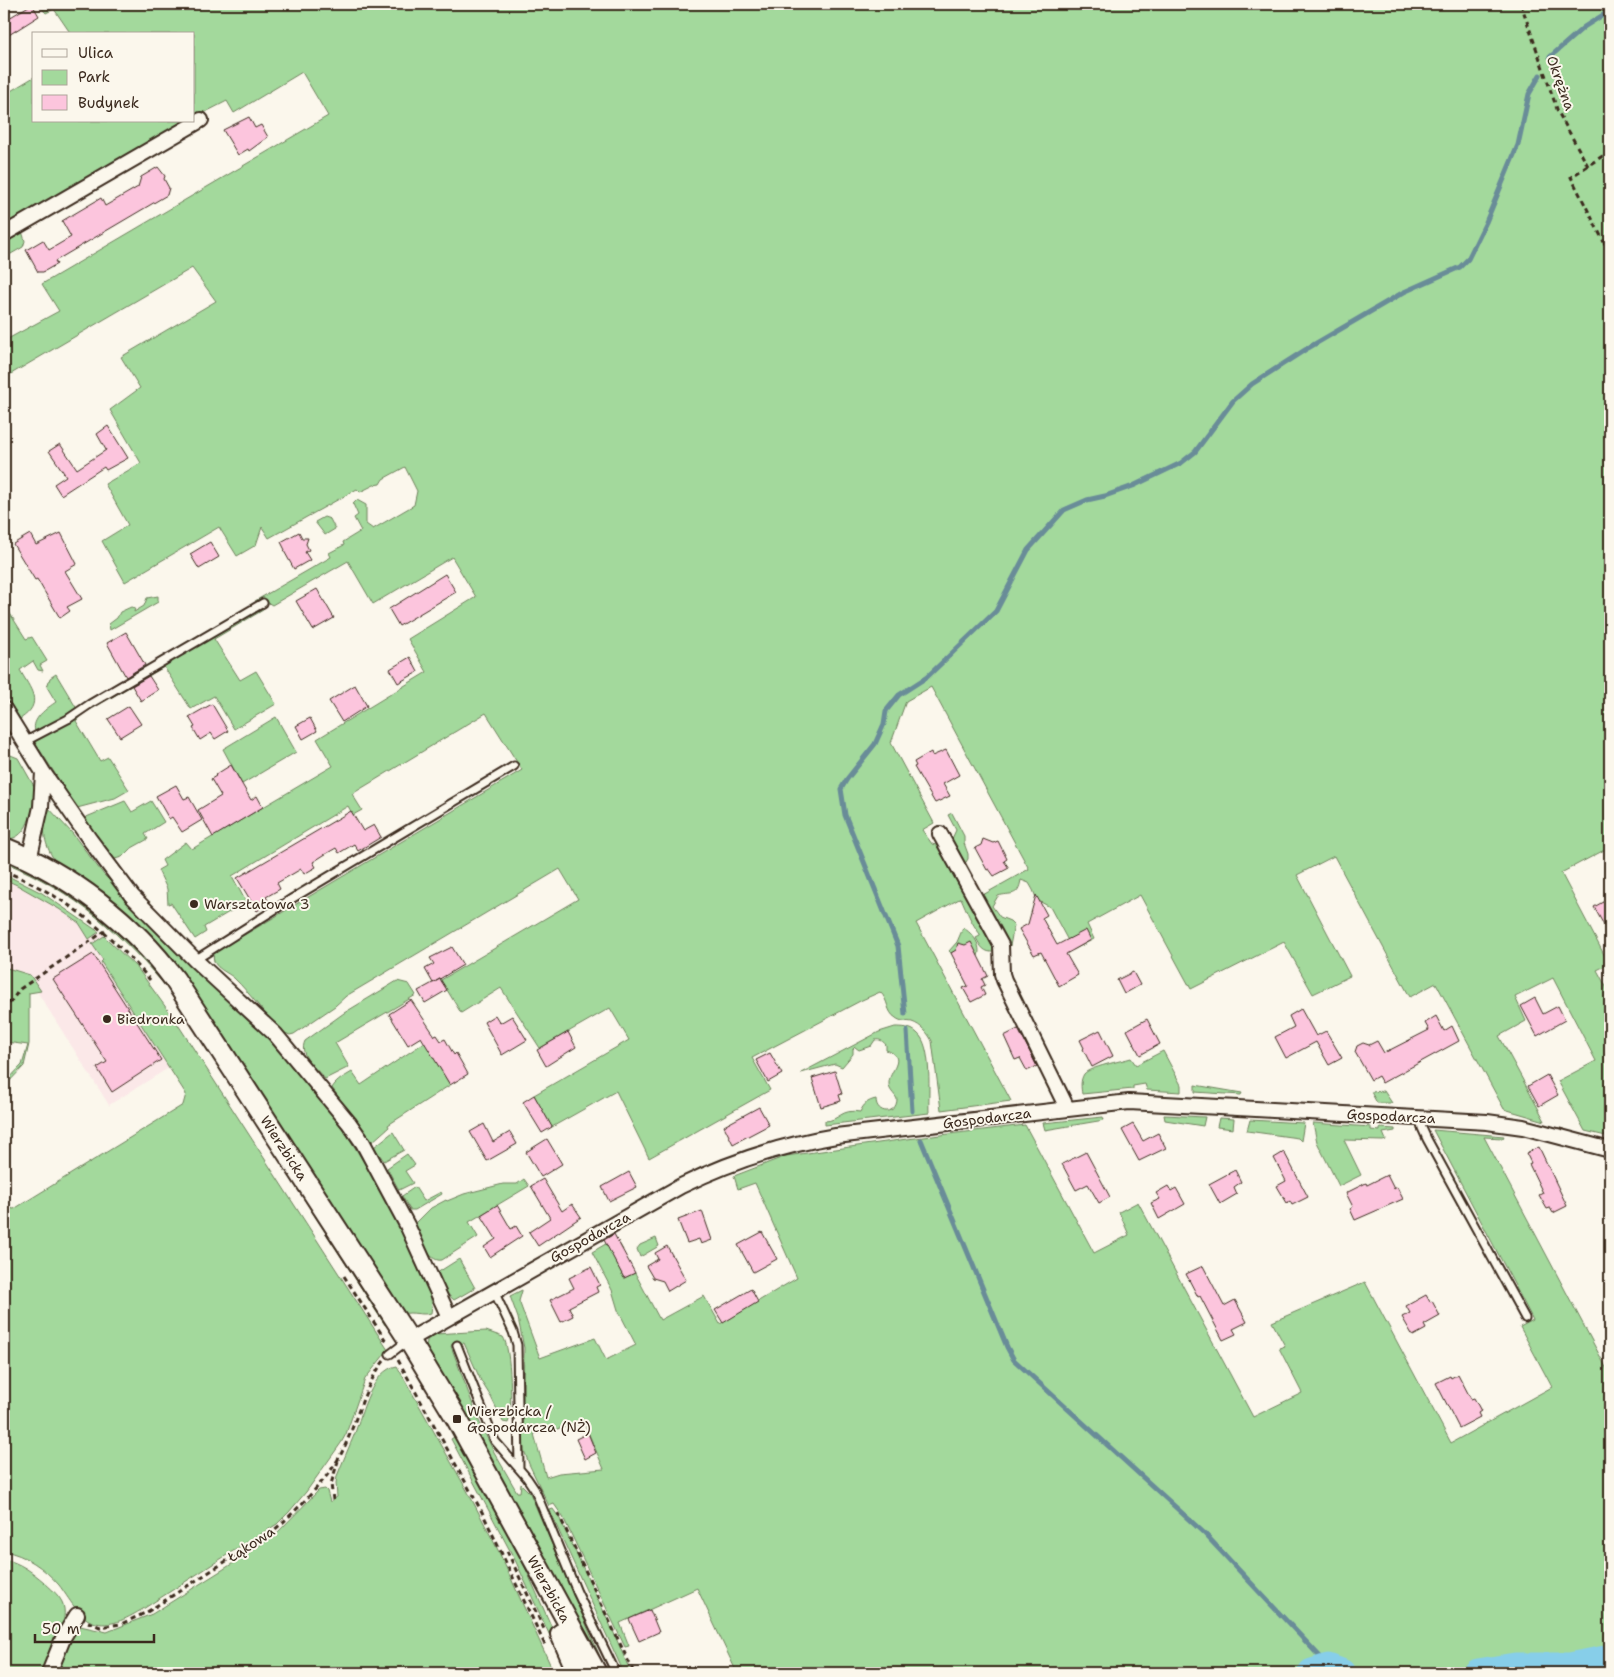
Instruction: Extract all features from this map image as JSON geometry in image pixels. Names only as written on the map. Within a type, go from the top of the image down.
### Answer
[{"type":"street","points":[[4,234],[201,120]]},
{"type":"street","points":[[4,710],[43,772],[126,889],[195,960],[275,1034],[350,1123],[363,1143],[407,1225],[449,1317]]},
{"type":"street","points":[[30,860],[43,798],[43,772]]},
{"type":"street","points":[[940,834],[1001,944],[1004,980],[1067,1108]]},
{"type":"street","name":"Wierzbicka","points":[[4,848],[67,881],[99,903],[134,934],[163,964],[193,1006],[397,1348],[456,1419],[596,1673]]},
{"type":"street","name":"Gospodarcza","points":[[397,1348],[494,1291],[682,1186],[718,1169],[773,1149],[867,1131],[1129,1102],[1486,1122],[1523,1127],[1610,1150]]},
{"type":"street","name":"Wierzbicka","points":[[503,1505],[578,1673]]},
{"type":"street","points":[[49,1673],[64,1636],[77,1615]]},
{"type":"lane","points":[[24,742],[68,719],[90,704],[263,603]]},
{"type":"lane","points":[[195,960],[293,898],[514,766]]},
{"type":"lane","points":[[1420,1118],[1427,1139],[1525,1318]]},
{"type":"lane","points":[[494,1291],[513,1332],[516,1345],[519,1468]]},
{"type":"lane","points":[[457,1345],[495,1441],[530,1482],[577,1592],[616,1673]]},
{"type":"path","name":"Okrężna","points":[[1521,4],[1558,112],[1588,166]]},
{"type":"path","points":[[1593,4],[1610,14]]},
{"type":"path","points":[[1610,152],[1571,177],[1610,254]]},
{"type":"path","points":[[4,866],[44,885],[93,917]]},
{"type":"path","points":[[4,871],[40,888],[87,918],[136,963],[153,984]]},
{"type":"path","points":[[4,1011],[19,990],[101,933]]},
{"type":"path","points":[[341,1271],[397,1348],[482,1512],[548,1652]]},
{"type":"path","points":[[372,1310],[404,1361]]},
{"type":"path","name":"Łąkowa","points":[[77,1615],[89,1623],[100,1627],[121,1624],[147,1612],[273,1531],[310,1494],[340,1456],[373,1375],[397,1348]]},
{"type":"path","points":[[333,1500],[333,1474],[340,1456]]},
{"type":"path","points":[[481,1499],[494,1525]]},
{"type":"path","points":[[543,1511],[555,1507],[634,1673]]},
{"type":"path","points":[[507,1551],[547,1636]]},
{"type":"shaded area","points":[[4,879],[59,909],[79,923],[89,939],[99,932],[104,936],[92,944],[103,961],[101,962],[170,1067],[109,1105],[38,993],[40,991],[32,977],[26,973],[4,967]]},
{"type":"green space","points":[[38,4],[1610,4],[1610,847],[1561,873],[1609,964],[1597,970],[1610,994],[1610,1137],[1585,1131],[1558,1081],[1596,1061],[1553,978],[1515,997],[1526,1021],[1499,1036],[1545,1121],[1504,1109],[1436,983],[1410,997],[1334,856],[1297,875],[1350,976],[1313,994],[1284,942],[1191,989],[1140,895],[1087,924],[1094,939],[1073,950],[1050,907],[1037,900],[1029,883],[1021,880],[1016,892],[998,896],[992,906],[1000,917],[1014,925],[1010,946],[1008,947],[981,896],[1029,869],[931,687],[906,701],[891,743],[934,823],[922,830],[932,844],[940,846],[995,952],[983,949],[976,938],[980,934],[961,898],[916,923],[1011,1101],[941,1110],[932,1041],[918,1025],[900,1020],[893,1015],[880,992],[752,1058],[770,1090],[649,1158],[616,1091],[552,1127],[534,1095],[629,1040],[610,1008],[540,1048],[501,988],[461,1013],[441,980],[578,899],[560,869],[346,996],[335,1006],[294,1034],[285,1033],[234,978],[216,965],[213,958],[214,953],[522,770],[486,713],[352,794],[362,810],[353,815],[348,806],[232,876],[246,902],[204,927],[206,932],[195,939],[171,903],[168,904],[167,889],[158,870],[165,866],[162,860],[186,842],[192,849],[333,766],[317,739],[427,672],[408,639],[476,597],[452,557],[373,604],[348,561],[272,605],[267,602],[255,601],[331,557],[329,553],[344,545],[343,542],[361,531],[354,518],[358,515],[353,504],[357,500],[366,505],[366,524],[373,529],[414,505],[417,491],[405,467],[383,479],[380,484],[360,492],[357,489],[269,538],[262,527],[256,545],[237,556],[219,527],[125,582],[102,541],[128,525],[105,484],[141,463],[110,410],[140,388],[121,357],[216,301],[192,268],[4,378],[4,341],[59,311],[42,284],[328,116],[302,72],[234,113],[227,101],[195,117],[195,32],[70,32],[54,9],[46,13]]},
{"type":"green space","points":[[32,78],[32,122],[186,122],[4,228],[4,95]]},
{"type":"green space","points":[[22,231],[25,241],[23,247],[4,258],[4,242]]},
{"type":"green space","points":[[324,517],[330,519],[335,529],[325,535],[315,522]]},
{"type":"green space","points":[[158,596],[158,602],[110,630],[109,624],[117,618],[120,612],[131,607],[135,608],[134,612],[144,606],[147,598]]},
{"type":"green space","points":[[4,604],[26,639],[32,637],[47,661],[40,665],[43,671],[38,670],[33,661],[20,670],[31,690],[34,701],[28,713],[20,719],[4,693]]},
{"type":"green space","points":[[258,610],[263,610],[214,639],[240,680],[256,671],[276,704],[234,729],[214,696],[191,709],[164,667],[81,715],[76,721],[100,761],[108,757],[129,790],[115,798],[77,808],[34,741]]},
{"type":"green space","points":[[56,674],[77,709],[38,732],[35,731],[35,722],[44,711],[56,702],[47,687],[50,678]]},
{"type":"green space","points":[[276,717],[296,752],[242,784],[223,749]]},
{"type":"green space","points":[[8,754],[18,758],[35,788],[36,798],[23,831],[12,839],[4,839],[4,756]]},
{"type":"green space","points":[[125,801],[132,812],[151,801],[164,822],[145,834],[148,839],[130,849],[122,857],[115,859],[106,853],[84,818]]},
{"type":"green space","points":[[47,806],[72,833],[104,875],[160,931],[186,962],[213,984],[270,1041],[318,1096],[348,1136],[380,1189],[430,1293],[431,1313],[403,1314],[227,1041],[173,961],[155,940],[123,910],[55,861],[46,841],[45,821]]},
{"type":"green space","points":[[952,813],[964,836],[968,859],[964,865],[951,841],[956,830],[948,815]]},
{"type":"green space","points":[[4,858],[36,873],[96,911],[127,939],[162,976],[389,1323],[385,1325],[172,994],[135,953],[97,917],[53,887],[4,862]]},
{"type":"green space","points":[[4,874],[42,893],[99,932],[89,939],[79,923],[59,909],[4,879]]},
{"type":"green space","points":[[963,928],[976,940],[979,948],[978,956],[956,950],[951,953],[949,951],[957,942]]},
{"type":"green space","points":[[104,936],[138,969],[175,1020],[388,1350],[365,1379],[346,1434],[341,1443],[306,1492],[277,1524],[138,1612],[109,1624],[96,1623],[84,1617],[59,1585],[41,1568],[27,1559],[4,1551],[4,1207],[14,1209],[183,1105],[186,1094],[101,962],[103,960],[92,944]]},
{"type":"green space","points":[[4,967],[30,975],[41,991],[29,993],[29,1044],[24,1066],[4,1087],[4,1084],[22,1065],[28,1045],[6,1042],[4,1050]]},
{"type":"green space","points":[[397,981],[409,984],[416,995],[335,1043],[349,1067],[325,1079],[306,1057],[303,1046],[305,1041],[344,1013]]},
{"type":"green space","points":[[895,1027],[912,1030],[922,1039],[928,1059],[929,1113],[825,1125],[825,1121],[834,1119],[844,1113],[860,1112],[866,1103],[876,1099],[879,1108],[883,1110],[886,1111],[894,1108],[897,1099],[889,1084],[896,1065],[896,1057],[893,1053],[886,1050],[886,1045],[883,1041],[875,1040],[871,1046],[859,1050],[855,1047],[853,1054],[842,1067],[835,1064],[801,1073],[879,1032]]},
{"type":"green space","points":[[425,1042],[450,1085],[388,1125],[389,1127],[372,1142],[332,1088],[338,1081],[352,1072],[361,1085]]},
{"type":"green space","points":[[1163,1051],[1181,1085],[1181,1092],[1147,1090],[1145,1084],[1133,1086],[1133,1089],[1082,1094],[1082,1079],[1087,1071],[1131,1058],[1136,1065]]},
{"type":"green space","points":[[1195,1085],[1242,1093],[1241,1095],[1195,1092]]},
{"type":"green space","points":[[1384,1091],[1392,1103],[1377,1103],[1371,1092]]},
{"type":"green space","points":[[1164,1115],[1205,1117],[1203,1126],[1165,1120]]},
{"type":"green space","points":[[1103,1117],[1104,1120],[1045,1130],[1043,1123]]},
{"type":"green space","points":[[1219,1118],[1234,1119],[1233,1129],[1217,1127]]},
{"type":"green space","points":[[1250,1120],[1304,1123],[1301,1141],[1298,1138],[1247,1131]]},
{"type":"green space","points":[[1313,1123],[1371,1127],[1371,1130],[1380,1131],[1380,1128],[1395,1129],[1395,1131],[1383,1133],[1386,1140],[1383,1141],[1344,1140],[1361,1175],[1339,1186],[1317,1142]]},
{"type":"green space","points":[[1025,1125],[1094,1253],[1129,1235],[1119,1212],[1138,1202],[1253,1417],[1302,1393],[1279,1348],[1285,1346],[1272,1322],[1365,1282],[1451,1443],[1552,1387],[1520,1327],[1533,1320],[1433,1130],[1504,1136],[1503,1138],[1484,1137],[1610,1375],[1610,1673],[737,1673],[697,1588],[620,1623],[629,1646],[625,1647],[563,1517],[554,1504],[549,1506],[524,1450],[522,1434],[524,1348],[518,1318],[510,1296],[522,1290],[519,1301],[540,1358],[595,1338],[606,1360],[636,1345],[618,1310],[612,1290],[592,1252],[616,1238],[623,1250],[613,1256],[624,1278],[635,1273],[660,1320],[704,1296],[720,1324],[797,1278],[755,1183],[738,1189],[734,1176],[786,1156]],"holes":[[[584,1423],[604,1469],[559,1473],[546,1477],[534,1434]]]},
{"type":"green space","points":[[393,1132],[404,1150],[384,1161],[374,1147]]},
{"type":"green space","points":[[407,1154],[415,1165],[405,1171],[413,1183],[399,1190],[387,1168]]},
{"type":"green space","points":[[524,1179],[529,1186],[469,1222],[478,1237],[442,1260],[437,1260],[428,1253],[415,1224],[431,1208],[446,1200],[464,1194],[503,1184],[517,1184]]},
{"type":"green space","points":[[415,1187],[424,1201],[441,1192],[442,1194],[415,1210],[410,1210],[402,1196]]},
{"type":"green space","points":[[656,1238],[659,1246],[640,1257],[637,1249],[640,1245]]},
{"type":"green space","points":[[459,1259],[475,1288],[454,1300],[445,1292],[437,1273]]},
{"type":"green space","points":[[486,1331],[503,1337],[506,1343],[510,1380],[510,1417],[508,1423],[503,1422],[481,1381],[464,1343],[451,1346],[479,1421],[494,1452],[517,1492],[520,1492],[521,1484],[530,1493],[607,1673],[602,1673],[426,1349],[427,1340],[435,1334]]},
{"type":"green space","points":[[397,1366],[469,1494],[499,1552],[554,1673],[53,1673],[71,1632],[80,1626],[107,1632],[152,1614],[277,1533],[319,1490],[325,1489],[327,1491],[330,1502],[337,1497],[337,1476],[369,1394],[381,1375],[388,1369]]},
{"type":"green space","points":[[456,1436],[525,1567],[572,1673],[567,1673],[516,1562],[451,1439]]},
{"type":"green space","points":[[553,1509],[560,1519],[631,1673],[624,1673],[552,1516],[550,1510]]},
{"type":"green space","points":[[4,1559],[20,1565],[35,1574],[54,1591],[62,1602],[64,1618],[62,1627],[45,1673],[39,1671],[38,1673],[4,1673]]},
{"type":"building","points":[[32,4],[39,16],[4,38],[4,21]]},
{"type":"building","points":[[249,117],[255,128],[261,125],[268,137],[249,151],[248,149],[238,155],[223,130]]},
{"type":"building","points":[[158,167],[165,176],[164,179],[169,188],[167,195],[55,261],[57,264],[43,272],[38,272],[26,250],[43,240],[49,250],[71,237],[62,221],[101,198],[105,206],[138,187],[141,177]]},
{"type":"building","points":[[108,426],[128,458],[106,470],[104,467],[61,495],[54,484],[66,476],[49,451],[60,444],[77,469],[106,450],[97,434]]},
{"type":"building","points":[[299,532],[302,538],[308,538],[306,544],[309,550],[305,552],[310,560],[294,569],[281,542]]},
{"type":"building","points":[[61,533],[77,564],[65,571],[82,599],[67,607],[70,611],[60,618],[13,544],[30,534],[36,545]]},
{"type":"building","points":[[210,542],[219,557],[199,569],[190,554]]},
{"type":"building","points":[[445,574],[456,592],[399,626],[389,609]]},
{"type":"building","points":[[317,589],[334,618],[313,630],[296,601]]},
{"type":"building","points":[[126,632],[145,665],[126,677],[107,643]]},
{"type":"building","points":[[410,657],[418,672],[398,683],[390,669]]},
{"type":"building","points":[[149,676],[158,690],[141,701],[132,686]]},
{"type":"building","points":[[355,685],[367,706],[342,722],[329,701]]},
{"type":"building","points":[[212,704],[228,731],[215,739],[211,733],[200,740],[189,717]]},
{"type":"building","points":[[129,706],[141,724],[120,737],[108,719]]},
{"type":"building","points":[[310,718],[317,731],[303,739],[296,726]]},
{"type":"building","points":[[946,750],[959,775],[943,784],[950,796],[935,803],[914,767],[916,766],[914,762],[931,752],[932,756]]},
{"type":"building","points":[[231,765],[251,800],[257,796],[263,807],[213,837],[198,810],[221,796],[211,779]]},
{"type":"building","points":[[176,785],[184,799],[189,797],[202,820],[182,832],[172,817],[169,819],[156,796]]},
{"type":"building","points":[[351,811],[363,831],[374,825],[381,837],[358,851],[354,844],[339,853],[336,848],[313,862],[316,867],[304,874],[301,869],[277,883],[280,889],[266,897],[270,903],[257,911],[237,878]]},
{"type":"building","points":[[983,839],[993,843],[998,841],[1007,859],[1004,861],[1009,868],[994,876],[989,869],[987,870],[975,848],[981,845]]},
{"type":"building","points":[[1036,895],[1047,915],[1042,918],[1057,945],[1086,930],[1091,940],[1066,954],[1078,975],[1059,986],[1041,952],[1034,955],[1019,929],[1028,924]]},
{"type":"building","points":[[1610,898],[1610,936],[1594,907]]},
{"type":"building","points":[[971,942],[988,976],[982,979],[985,985],[981,987],[985,995],[971,1002],[963,988],[968,986],[951,953],[956,950],[958,943],[965,945]]},
{"type":"building","points":[[452,947],[463,965],[433,983],[425,969],[434,964],[430,958]]},
{"type":"building","name":"Biedronka","points":[[93,954],[161,1060],[112,1092],[97,1068],[107,1062],[53,979]]},
{"type":"building","points":[[1133,972],[1140,985],[1124,994],[1117,980]]},
{"type":"building","points":[[440,979],[447,990],[425,1003],[418,991]]},
{"type":"building","points":[[1535,998],[1543,1014],[1558,1006],[1565,1020],[1537,1036],[1521,1006]]},
{"type":"building","points":[[411,1000],[435,1036],[437,1035],[441,1041],[445,1039],[454,1055],[456,1053],[468,1074],[450,1085],[421,1037],[408,1045],[389,1014]]},
{"type":"building","points":[[1301,1009],[1316,1036],[1326,1031],[1342,1058],[1329,1065],[1316,1042],[1286,1058],[1275,1037],[1294,1027],[1289,1016]]},
{"type":"building","points":[[495,1015],[500,1023],[512,1016],[527,1040],[502,1055],[484,1022]]},
{"type":"building","points":[[1436,1016],[1444,1031],[1452,1026],[1459,1041],[1382,1083],[1378,1076],[1371,1080],[1355,1052],[1357,1046],[1363,1043],[1369,1045],[1377,1041],[1384,1053],[1429,1030],[1425,1023]]},
{"type":"building","points":[[1147,1019],[1160,1044],[1140,1055],[1127,1030]]},
{"type":"building","points":[[1018,1029],[1037,1066],[1027,1071],[1020,1058],[1015,1060],[1004,1036]]},
{"type":"building","points":[[1100,1030],[1113,1056],[1092,1067],[1080,1040]]},
{"type":"building","points":[[568,1032],[576,1047],[546,1066],[537,1050]]},
{"type":"building","points":[[770,1053],[782,1074],[768,1082],[756,1060]]},
{"type":"building","points":[[835,1071],[842,1094],[839,1095],[841,1101],[821,1107],[812,1078]]},
{"type":"building","points":[[1547,1075],[1558,1095],[1539,1106],[1528,1086]]},
{"type":"building","points":[[534,1095],[552,1127],[542,1133],[523,1102]]},
{"type":"building","points":[[759,1107],[769,1125],[733,1144],[724,1126]]},
{"type":"building","points":[[484,1124],[493,1142],[510,1132],[517,1144],[487,1161],[470,1132]]},
{"type":"building","points":[[1133,1124],[1143,1141],[1158,1133],[1166,1148],[1139,1161],[1122,1130]]},
{"type":"building","points":[[547,1139],[562,1164],[541,1177],[526,1152]]},
{"type":"building","points":[[1539,1147],[1567,1206],[1553,1213],[1550,1208],[1547,1209],[1539,1195],[1543,1193],[1529,1164],[1531,1163],[1526,1153]]},
{"type":"building","points":[[1086,1152],[1110,1197],[1099,1203],[1088,1184],[1076,1190],[1062,1164]]},
{"type":"building","points":[[1284,1152],[1308,1197],[1292,1205],[1290,1201],[1287,1203],[1277,1186],[1286,1181],[1274,1158]]},
{"type":"building","points":[[1235,1170],[1241,1182],[1234,1187],[1237,1194],[1220,1204],[1209,1184]]},
{"type":"building","points":[[629,1172],[637,1187],[609,1201],[602,1187]]},
{"type":"building","points":[[1387,1175],[1394,1189],[1397,1187],[1403,1199],[1355,1220],[1350,1209],[1353,1207],[1346,1193]]},
{"type":"building","points":[[543,1179],[562,1211],[572,1204],[581,1217],[538,1246],[529,1232],[550,1218],[531,1186]]},
{"type":"building","points":[[1168,1186],[1171,1191],[1176,1188],[1185,1204],[1159,1219],[1151,1203],[1160,1199],[1156,1193]]},
{"type":"building","points":[[497,1205],[511,1229],[516,1226],[522,1236],[490,1257],[484,1247],[496,1239],[481,1215]]},
{"type":"building","points":[[702,1211],[712,1240],[701,1244],[699,1239],[687,1243],[678,1220]]},
{"type":"building","points":[[762,1232],[777,1259],[753,1272],[738,1245]]},
{"type":"building","points":[[614,1234],[635,1273],[624,1278],[604,1240]]},
{"type":"building","points":[[667,1246],[686,1280],[668,1291],[663,1281],[653,1278],[646,1266],[658,1259],[655,1253]]},
{"type":"building","points":[[1203,1266],[1224,1306],[1235,1300],[1247,1322],[1233,1329],[1236,1334],[1223,1340],[1186,1274]]},
{"type":"building","points":[[591,1267],[600,1285],[596,1287],[598,1292],[569,1307],[573,1316],[561,1322],[550,1300],[574,1288],[569,1278]]},
{"type":"building","points":[[751,1289],[758,1302],[723,1323],[715,1310]]},
{"type":"building","points":[[1426,1295],[1430,1302],[1432,1301],[1440,1316],[1424,1325],[1426,1329],[1413,1336],[1402,1317],[1410,1313],[1406,1306]]},
{"type":"building","points":[[1458,1374],[1471,1399],[1474,1398],[1481,1411],[1478,1413],[1480,1417],[1459,1428],[1436,1383]]},
{"type":"building","points":[[588,1433],[596,1453],[585,1459],[576,1439]]},
{"type":"building","points":[[650,1610],[659,1632],[639,1641],[629,1619]]},
{"type":"waterway","points":[[1550,57],[1584,27],[1603,15]]},
{"type":"waterway","points":[[905,1014],[898,946],[845,815],[841,789],[875,744],[884,724],[886,711],[899,695],[927,677],[996,611],[1028,550],[1064,510],[1087,500],[1133,486],[1181,463],[1195,452],[1233,401],[1252,384],[1308,348],[1404,292],[1460,267],[1468,259],[1486,222],[1518,145],[1529,94],[1540,75]]},
{"type":"waterway","points":[[907,1031],[912,1111]]},
{"type":"waterway","points":[[921,1140],[1014,1360],[1205,1534],[1324,1661],[1328,1668]]},
{"type":"waterway","points":[[1478,1673],[1515,1667],[1570,1667],[1610,1659]]},
{"type":"waterway","points":[[1312,1673],[1328,1668],[1341,1673]]},
{"type":"place","name":"Warsztatowa 3","points":[[194,904]]},
{"type":"place","name":"Biedronka","points":[[107,1019]]},
{"type":"place","name":"Wierzbicka / Gospodarcza (NŻ)","points":[[457,1419]]}]
